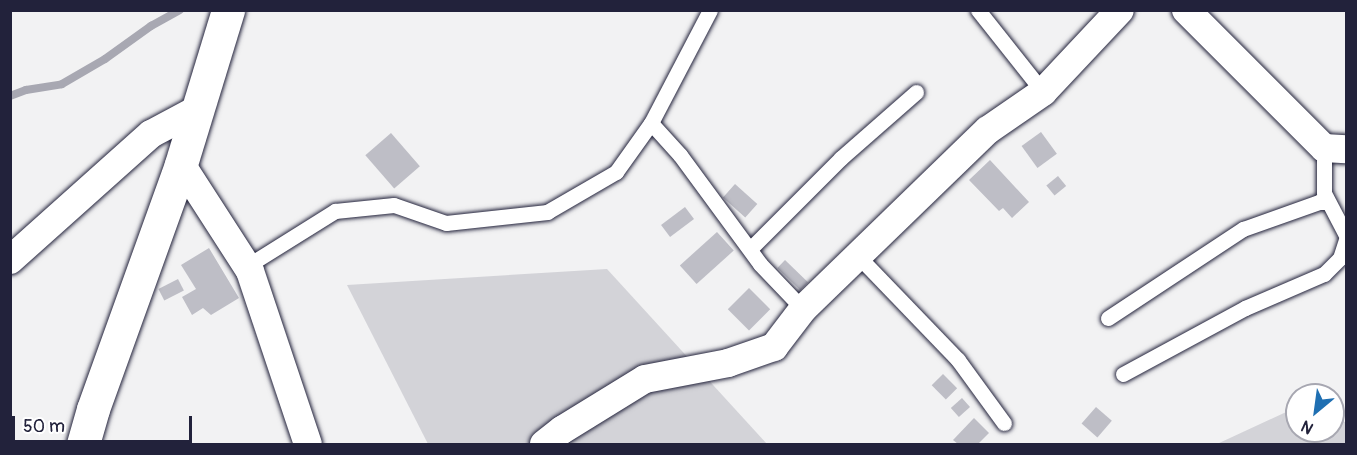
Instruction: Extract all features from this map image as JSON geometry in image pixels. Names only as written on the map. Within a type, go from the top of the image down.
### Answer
[{"type":"street","points":[[83,444],[93,409],[181,164],[228,10]]},
{"type":"street","points":[[544,444],[562,430],[645,380],[728,363],[774,347],[803,309],[988,130],[1042,92],[1120,10]]},
{"type":"street","points":[[1186,10],[1335,148]]},
{"type":"street","points":[[10,260],[151,134],[198,109]]},
{"type":"street","points":[[181,164],[247,266],[308,444]]},
{"type":"lane","points":[[247,266],[335,211],[394,205],[446,224],[547,212],[616,172],[651,123],[710,10]]},
{"type":"lane","points":[[978,10],[1042,92]]},
{"type":"lane","points":[[750,249],[841,158],[916,92]]},
{"type":"lane","points":[[651,123],[680,155],[750,249],[803,309]]},
{"type":"lane","points":[[1123,375],[1245,308],[1324,274],[1340,258],[1347,237],[1324,193],[1335,148]]},
{"type":"lane","points":[[1108,318],[1243,229],[1319,202],[1328,202]]},
{"type":"lane","points":[[858,256],[958,360],[1004,423]]},
{"type":"shaded area","points":[[607,269],[767,444],[428,444],[347,285]]},
{"type":"shaded area","points":[[1285,413],[1285,443],[1345,443],[1346,423],[1346,444],[1217,444]]},
{"type":"building","points":[[1041,132],[1057,154],[1037,168],[1022,146]]},
{"type":"building","points":[[391,133],[420,166],[394,189],[365,155]]},
{"type":"building","points":[[990,160],[1029,202],[1012,218],[1003,208],[999,211],[969,180]]},
{"type":"building","points":[[1058,176],[1066,186],[1055,196],[1046,185]]},
{"type":"building","points":[[735,184],[757,204],[745,217],[723,197]]},
{"type":"building","points":[[685,207],[694,219],[670,237],[661,225]]},
{"type":"building","points":[[717,232],[734,251],[697,284],[680,265]]},
{"type":"building","points":[[209,248],[239,298],[211,315],[203,308],[192,315],[182,297],[196,289],[181,265]]},
{"type":"building","points":[[785,260],[808,282],[800,290],[777,268]]},
{"type":"building","points":[[178,279],[184,291],[164,301],[158,289]]},
{"type":"building","points":[[749,288],[770,309],[749,330],[728,309]]},
{"type":"building","points":[[943,374],[957,388],[946,399],[932,385]]},
{"type":"building","points":[[962,398],[970,407],[959,417],[951,408]]},
{"type":"building","points":[[1096,407],[1112,421],[1097,437],[1082,424]]},
{"type":"building","points":[[974,418],[989,433],[978,444],[958,444],[953,440]]},
{"type":"waterway","points":[[10,96],[26,90],[62,84],[105,59],[151,26],[180,10]]}]
